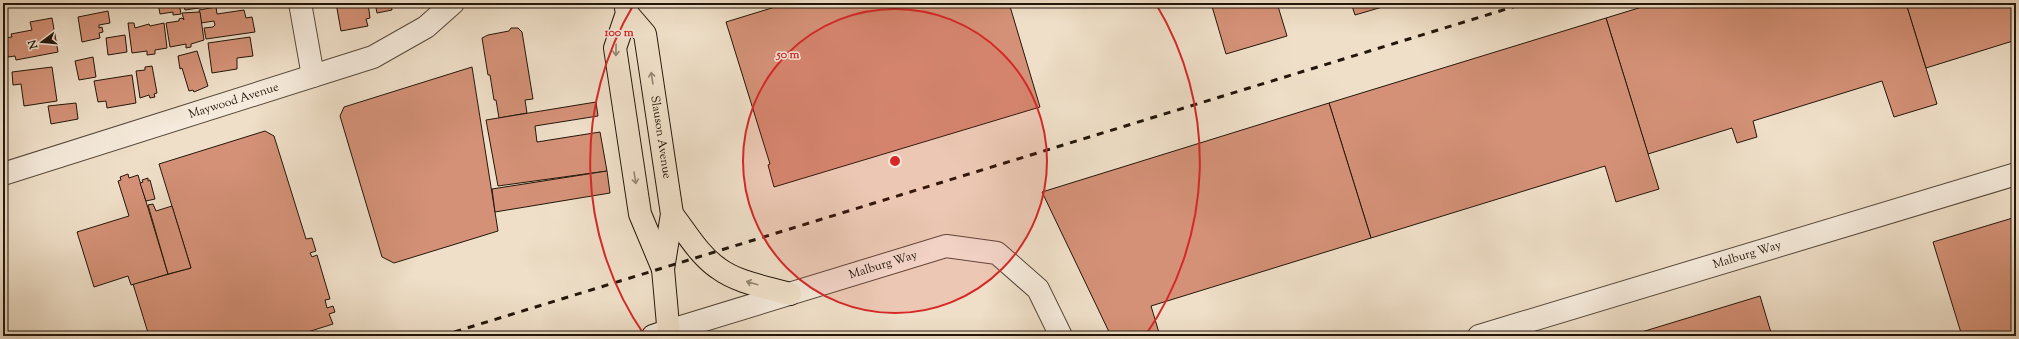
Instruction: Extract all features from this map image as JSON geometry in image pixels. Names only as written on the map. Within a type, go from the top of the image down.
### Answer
[{"type":"main road","name":"Slauson Avenue","points":[[626,8],[645,34],[672,214],[663,269],[663,334]]},
{"type":"main road","name":"Slauson Avenue","points":[[626,8],[615,48],[640,214],[663,269]]},
{"type":"main road","points":[[672,214],[704,256],[717,268],[738,279],[790,294]]},
{"type":"street","points":[[300,3],[313,76]]},
{"type":"street","name":"Maywood Avenue","points":[[3,174],[373,57],[426,27],[453,3]]},
{"type":"street","name":"Malburg Way","points":[[1479,336],[2016,174]]},
{"type":"street","name":"Malburg Way","points":[[663,334],[946,246],[997,252],[1038,289],[1060,336]]},
{"type":"building","points":[[3,3],[34,3],[3,8]]},
{"type":"building","points":[[101,3],[122,3],[101,6]]},
{"type":"building","points":[[158,3],[179,3],[181,14],[173,15],[173,12],[160,14]]},
{"type":"building","points":[[183,3],[206,3],[206,7],[185,10]]},
{"type":"building","points":[[208,3],[240,3],[208,8]]},
{"type":"building","points":[[336,3],[368,3],[370,18],[366,19],[368,26],[341,31]]},
{"type":"building","points":[[375,3],[391,3],[392,10],[377,13]]},
{"type":"building","points":[[788,3],[1009,3],[1040,107],[774,187],[768,165],[770,164],[726,22]]},
{"type":"building","points":[[1211,3],[1277,3],[1287,36],[1226,54]]},
{"type":"building","points":[[1351,3],[1396,3],[1355,15]]},
{"type":"building","points":[[1655,3],[1906,3],[1937,104],[1894,117],[1882,81],[1753,121],[1757,137],[1737,143],[1732,128],[1648,154],[1606,18]]},
{"type":"building","points":[[1906,3],[2016,3],[2016,40],[1926,68]]},
{"type":"building","points":[[216,7],[217,14],[244,10],[246,18],[252,17],[255,32],[206,39],[204,28],[213,27],[215,25],[214,21],[201,23],[199,10]]},
{"type":"building","points":[[108,11],[110,23],[99,25],[99,28],[102,27],[103,32],[99,33],[100,38],[82,42],[78,17]]},
{"type":"building","points":[[200,12],[204,40],[191,44],[191,47],[186,48],[186,44],[170,47],[166,23],[179,21],[179,19],[182,18],[184,20],[182,13]]},
{"type":"building","points":[[52,18],[58,52],[16,60],[15,56],[8,57],[5,38],[12,37],[11,34],[32,30],[30,22]]},
{"type":"building","points":[[1606,18],[1659,189],[1616,202],[1605,166],[1371,238],[1329,103]]},
{"type":"building","points":[[128,23],[134,23],[135,28],[149,24],[150,26],[164,23],[167,48],[155,50],[155,54],[147,55],[147,51],[132,53]]},
{"type":"building","points":[[511,28],[518,28],[522,32],[533,99],[525,100],[527,113],[499,118],[496,100],[494,100],[490,75],[488,75],[482,38],[488,35],[509,31]]},
{"type":"building","points":[[125,35],[127,52],[108,55],[106,38]]},
{"type":"building","points":[[250,37],[253,56],[237,58],[237,69],[212,73],[208,43]]},
{"type":"building","points":[[197,51],[208,86],[194,92],[193,90],[189,91],[182,68],[180,69],[178,56]]},
{"type":"building","points":[[93,57],[96,77],[79,80],[75,61]]},
{"type":"building","points":[[152,66],[157,93],[154,94],[155,97],[150,98],[149,95],[140,98],[136,71],[145,70],[145,67]]},
{"type":"building","points":[[52,67],[57,101],[24,106],[21,84],[13,85],[12,72]]},
{"type":"building","points":[[472,67],[498,231],[394,263],[382,257],[340,116],[344,107]]},
{"type":"building","points":[[132,75],[136,103],[107,108],[106,101],[98,102],[94,81]]},
{"type":"building","points":[[596,102],[598,116],[535,126],[537,142],[600,132],[607,171],[498,186],[486,120]]},
{"type":"building","points":[[76,103],[78,119],[51,124],[48,106]]},
{"type":"building","points":[[1329,103],[1371,238],[1151,306],[1160,336],[1111,336],[1042,192]]},
{"type":"building","points":[[265,131],[274,136],[306,239],[312,238],[316,251],[310,253],[312,257],[317,255],[330,299],[325,300],[327,308],[333,306],[335,312],[329,314],[333,324],[295,336],[149,336],[133,284],[191,268],[159,164]]},
{"type":"building","points":[[607,171],[610,193],[495,212],[492,189]]},
{"type":"building","points":[[128,174],[129,178],[138,175],[168,274],[131,285],[128,276],[94,287],[77,232],[129,216],[118,181],[121,180],[120,177]]},
{"type":"building","points":[[148,178],[148,181],[150,180],[155,199],[146,201],[140,183],[143,182],[142,180]]},
{"type":"building","points":[[153,204],[156,211],[172,206],[191,268],[168,274],[148,205]]},
{"type":"building","points":[[2016,217],[2016,336],[1962,336],[1933,242]]},
{"type":"building","points":[[1760,296],[1772,336],[1635,336],[1635,334]]},
{"type":"railway","points":[[441,336],[1526,3]]}]
